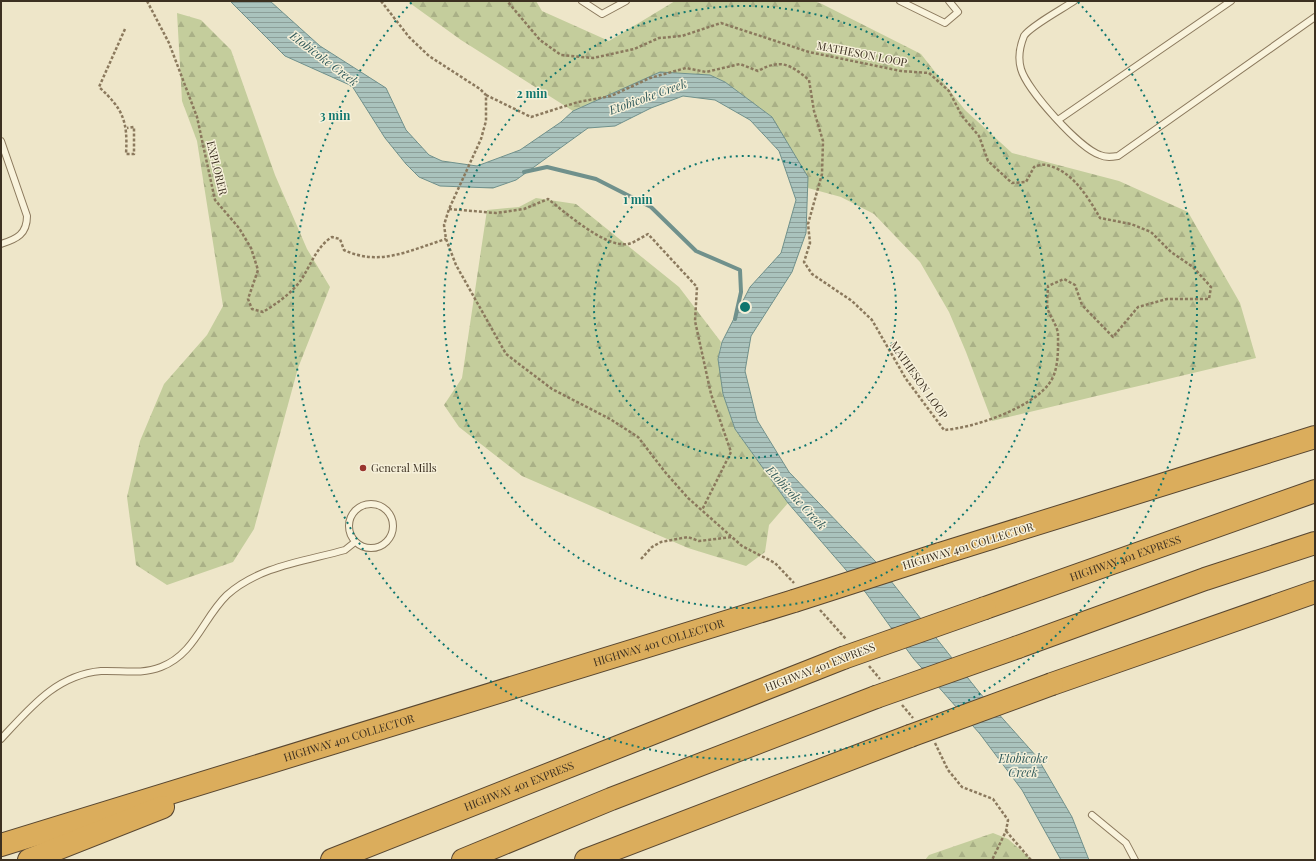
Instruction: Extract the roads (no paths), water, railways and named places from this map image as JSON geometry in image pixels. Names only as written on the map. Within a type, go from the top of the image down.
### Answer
[{"type":"highway","name":"HIGHWAY 401 COLLECTOR","points":[[1,845],[279,760],[795,593],[940,554],[1315,437]]},
{"type":"highway","name":"HIGHWAY 401 EXPRESS","points":[[332,860],[845,649],[986,608],[1315,491]]},
{"type":"highway","points":[[463,860],[879,690],[1018,647],[1205,579],[1315,543]]},
{"type":"highway","points":[[586,860],[914,730],[1052,684],[1315,592]]},
{"type":"highway","points":[[29,860],[93,836],[279,760]]},
{"type":"lane","points":[[582,1],[602,14],[626,1]]},
{"type":"lane","points":[[900,1],[945,23],[958,12],[949,1]]},
{"type":"lane","points":[[1074,1],[1025,34],[1020,48],[1019,59],[1021,69],[1026,81],[1058,120],[1084,145],[1100,155],[1109,158],[1118,156],[1315,17]]},
{"type":"lane","points":[[1058,120],[1230,1]]},
{"type":"lane","points":[[1,141],[27,216],[27,223],[20,236],[15,240],[1,244]]},
{"type":"lane","points":[[370,504],[384,508],[392,519],[392,534],[388,540],[376,548],[361,546],[356,542],[349,529],[352,514],[363,505],[370,504]]},
{"type":"lane","points":[[1,739],[52,688],[75,676],[94,673],[136,672],[161,667],[183,653],[200,633],[211,612],[228,594],[249,579],[266,571],[345,550],[356,542]]},
{"type":"lane","points":[[1092,814],[1126,843],[1135,860]]},
{"type":"water","name":"Etobicoke Creek","points":[[230,1],[270,1],[320,46],[386,88],[406,130],[429,155],[442,161],[477,166],[520,150],[561,122],[573,111],[660,72],[710,75],[725,82],[772,117],[808,177],[806,233],[792,272],[751,336],[745,371],[757,420],[789,472],[875,561],[979,692],[1037,757],[1072,817],[1089,860],[1061,860],[1022,790],[980,734],[913,658],[866,593],[788,503],[735,429],[723,394],[718,359],[722,342],[750,287],[781,253],[796,200],[779,151],[750,120],[715,100],[683,96],[651,108],[615,126],[588,128],[516,180],[493,188],[440,186],[419,177],[406,164],[385,138],[352,86],[285,56]]},
{"type":"waterway","points":[[524,172],[547,167],[596,179],[651,207],[696,251],[740,270],[741,292],[735,319]]},
{"type":"place","name":"General Mills","points":[[363,468]]}]
